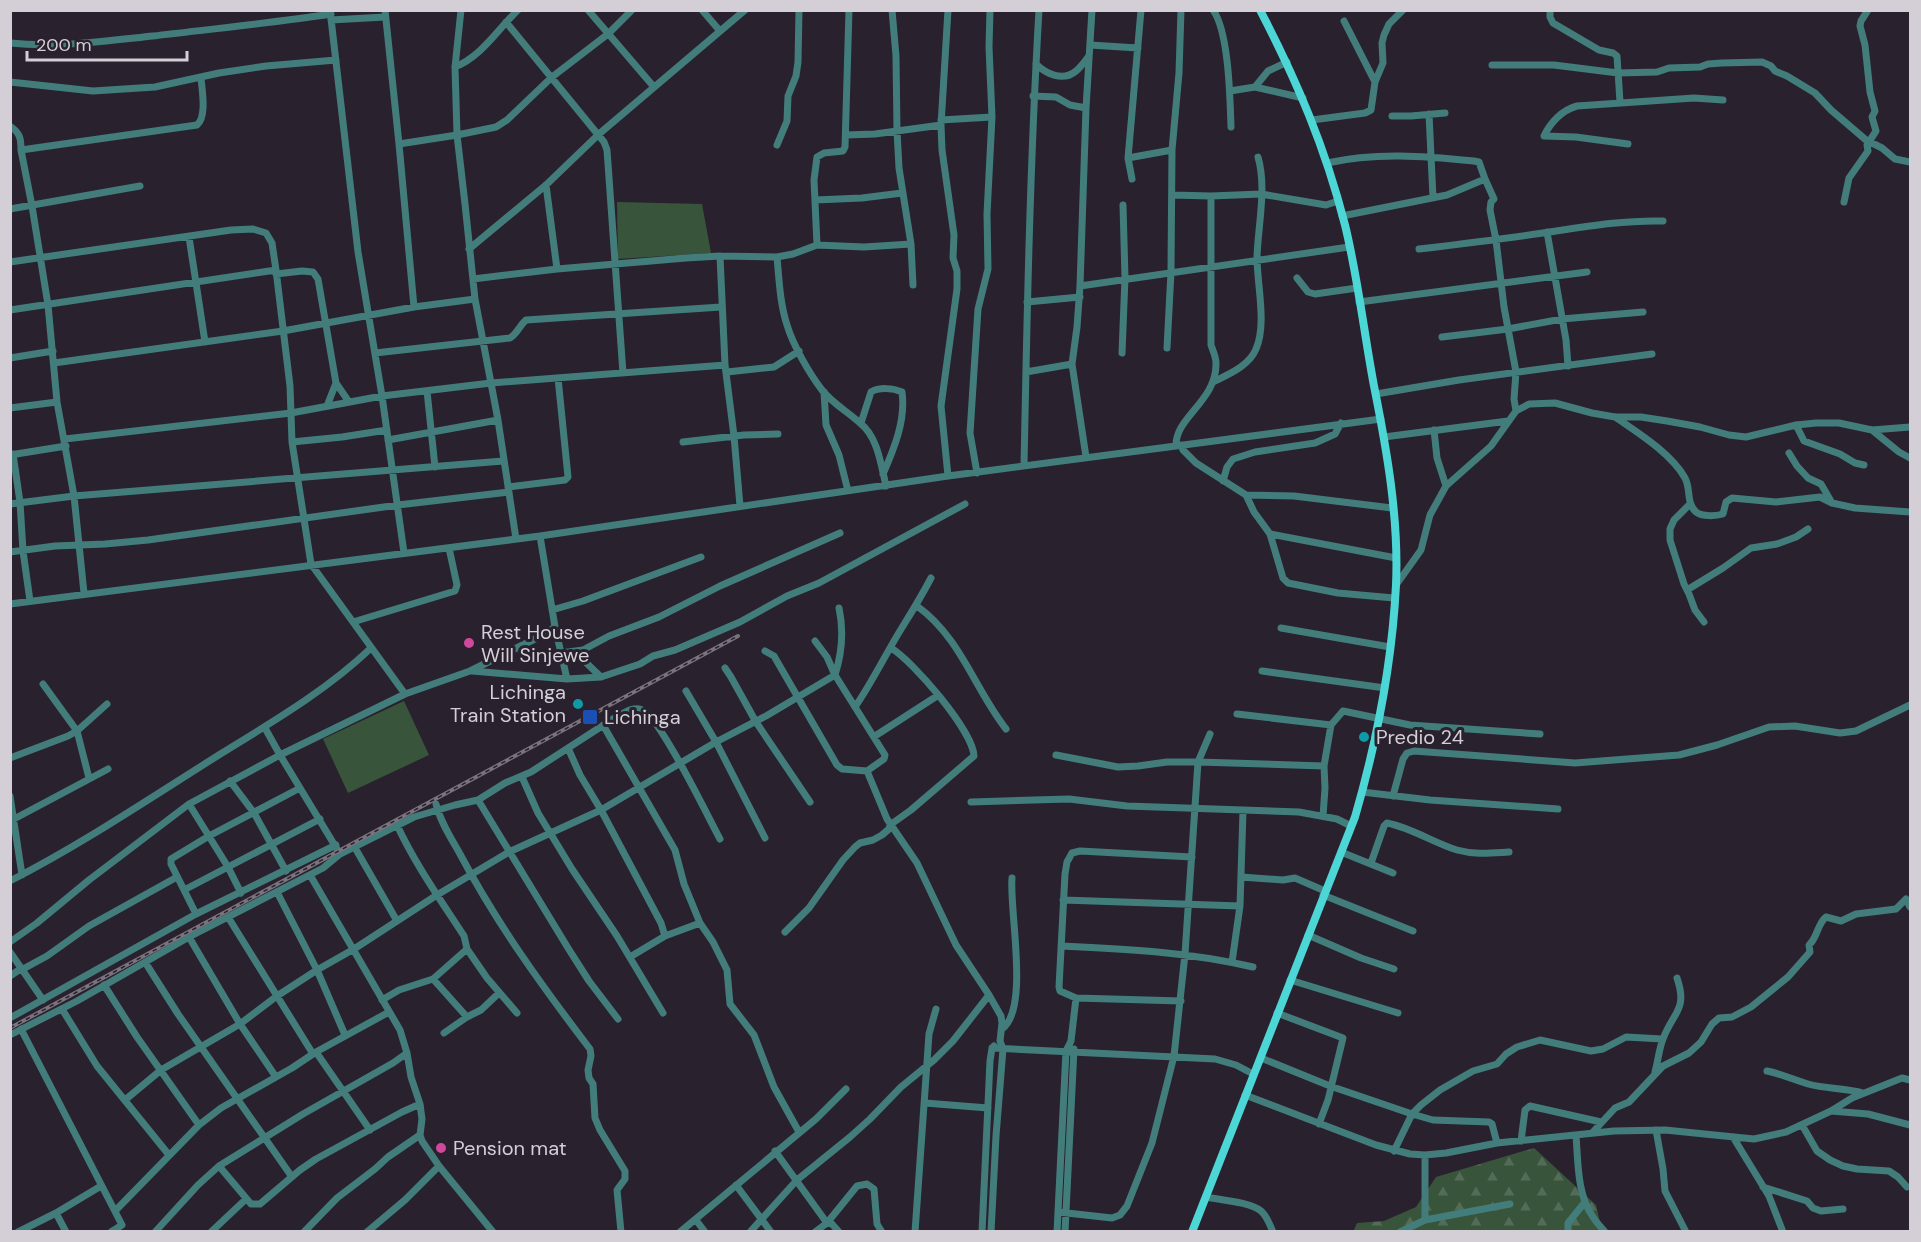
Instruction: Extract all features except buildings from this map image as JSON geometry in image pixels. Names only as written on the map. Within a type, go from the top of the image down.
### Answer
[{"type":"main road","points":[[1192,1232],[1341,852],[1362,792],[1385,688],[1396,585],[1392,508],[1384,437],[1342,216],[1312,120],[1287,62],[1260,10]]},
{"type":"street","points":[[461,10],[455,67],[457,135],[469,249],[482,341],[498,420],[516,539]]},
{"type":"street","points":[[455,67],[468,62],[477,55],[518,10]]},
{"type":"street","points":[[588,10],[654,87]]},
{"type":"street","points":[[399,144],[488,129],[501,123],[552,77],[608,34],[632,10]]},
{"type":"street","points":[[702,10],[720,32]]},
{"type":"street","points":[[469,249],[546,185],[599,134],[745,10]]},
{"type":"street","points":[[777,145],[787,121],[788,96],[796,76],[799,10]]},
{"type":"street","points":[[817,245],[814,180],[817,157],[824,153],[843,151],[846,135],[849,10]]},
{"type":"street","points":[[892,10],[896,56],[897,131],[902,193],[912,244],[913,285]]},
{"type":"street","points":[[948,10],[941,123],[942,150],[954,235],[953,258],[957,271],[957,289],[941,406],[948,476]]},
{"type":"street","points":[[977,473],[970,433],[978,309],[988,269],[987,214],[992,117],[990,10]]},
{"type":"street","points":[[1024,466],[1033,96],[1039,10]]},
{"type":"street","points":[[1086,457],[1072,364],[1080,297],[1086,108],[1092,10]]},
{"type":"street","points":[[1132,179],[1128,158],[1141,10]]},
{"type":"street","points":[[1167,348],[1171,272],[1172,150],[1179,74],[1181,10]]},
{"type":"street","points":[[1213,10],[1221,27],[1230,91],[1231,127]]},
{"type":"street","points":[[1312,120],[1371,110],[1375,82],[1383,63],[1384,35],[1389,24],[1403,10]]},
{"type":"street","points":[[1550,10],[1552,23],[1599,50],[1617,56],[1620,102]]},
{"type":"street","points":[[1844,202],[1849,178],[1868,152],[1867,145],[1876,131],[1872,117],[1875,111],[1870,92],[1865,45],[1860,26],[1868,10]]},
{"type":"street","points":[[10,44],[34,46],[100,41],[331,15],[385,14],[414,306]]},
{"type":"street","points":[[331,15],[368,315],[404,553]]},
{"type":"street","points":[[1344,21],[1375,82]]},
{"type":"street","points":[[506,22],[599,134],[607,150],[623,373]]},
{"type":"street","points":[[1090,45],[1138,48]]},
{"type":"street","points":[[1036,64],[1049,74],[1068,75],[1075,72],[1089,56]]},
{"type":"street","points":[[10,82],[93,91],[155,87],[266,66],[336,60]]},
{"type":"street","points":[[1256,87],[1268,71],[1287,62]]},
{"type":"street","points":[[1492,65],[1554,65],[1618,73],[1660,71],[1669,68],[1700,67],[1708,64],[1762,62],[1815,93],[1852,129],[1895,159],[1911,162]]},
{"type":"street","points":[[21,150],[197,125],[202,120],[201,78]]},
{"type":"street","points":[[1230,91],[1256,87],[1303,98]]},
{"type":"street","points":[[1033,96],[1056,97],[1070,105],[1086,108]]},
{"type":"street","points":[[1628,144],[1564,136],[1544,136],[1548,127],[1566,109],[1577,106],[1694,98],[1723,100]]},
{"type":"street","points":[[1392,116],[1445,112]]},
{"type":"street","points":[[1429,114],[1433,198]]},
{"type":"street","points":[[846,135],[897,131],[992,117]]},
{"type":"street","points":[[10,126],[19,133],[42,259],[57,402],[74,496],[84,593]]},
{"type":"street","points":[[1128,158],[1172,150]]},
{"type":"street","points":[[1327,163],[1353,157],[1376,156],[1431,157],[1479,162],[1494,199],[1490,210],[1516,372],[1514,399],[1516,411]]},
{"type":"street","points":[[1213,382],[1245,364],[1255,351],[1260,336],[1257,259],[1261,179],[1258,157]]},
{"type":"street","points":[[1342,216],[1447,195],[1485,179]]},
{"type":"street","points":[[546,185],[557,269]]},
{"type":"street","points":[[10,209],[140,186]]},
{"type":"street","points":[[815,200],[902,193]]},
{"type":"street","points":[[1172,195],[1261,194],[1326,205],[1338,201]]},
{"type":"street","points":[[1211,196],[1211,345],[1216,360],[1213,382],[1202,404],[1184,422],[1176,438],[1179,445],[1196,463],[1246,495],[1294,496],[1392,508]]},
{"type":"street","points":[[1122,353],[1125,279],[1123,205]]},
{"type":"street","points":[[1419,249],[1608,223],[1663,220]]},
{"type":"street","points":[[10,262],[253,229],[266,233],[272,243],[276,272],[290,386],[292,442],[311,564],[405,694]]},
{"type":"street","points":[[1547,232],[1568,366]]},
{"type":"street","points":[[189,237],[205,342]]},
{"type":"street","points":[[473,279],[616,263],[720,256],[777,257],[817,245],[864,247],[912,244]]},
{"type":"street","points":[[1080,286],[1349,247]]},
{"type":"street","points":[[720,256],[721,307],[740,506]]},
{"type":"street","points":[[777,257],[787,326],[806,364],[824,392],[841,409],[861,423],[869,433],[876,448],[886,486]]},
{"type":"street","points":[[10,310],[276,272],[313,273],[318,279],[336,383],[349,402]]},
{"type":"street","points":[[1359,302],[1587,272]]},
{"type":"street","points":[[1297,278],[1308,292],[1314,294],[1357,288]]},
{"type":"street","points":[[1027,302],[1080,297]]},
{"type":"street","points":[[54,363],[283,331],[414,306],[476,299]]},
{"type":"street","points":[[375,353],[510,338],[517,334],[520,326],[526,320],[721,307]]},
{"type":"street","points":[[1442,337],[1508,329],[1562,319],[1643,312]]},
{"type":"street","points":[[10,358],[53,351]]},
{"type":"street","points":[[30,601],[22,551],[20,502],[12,455],[65,443],[291,413],[382,396],[491,383],[623,373],[726,368],[768,369],[799,351]]},
{"type":"street","points":[[1376,394],[1652,354]]},
{"type":"street","points":[[785,361],[806,364]]},
{"type":"street","points":[[1026,372],[1072,364]]},
{"type":"street","points":[[10,552],[55,546],[148,540],[509,490],[565,480],[568,477],[558,378]]},
{"type":"street","points":[[327,406],[336,383]]},
{"type":"street","points":[[861,423],[871,392],[889,389],[902,392],[901,423],[883,474]]},
{"type":"street","points":[[427,391],[435,467]]},
{"type":"street","points":[[824,392],[826,425],[838,455],[848,491]]},
{"type":"street","points":[[10,408],[57,402]]},
{"type":"street","points":[[1396,585],[1421,550],[1430,514],[1446,486],[1491,446],[1516,411],[1529,404],[1555,403],[1592,413],[1667,421],[1746,437],[1796,425],[1839,423],[1872,430],[1911,427]]},
{"type":"street","points":[[1616,417],[1648,440],[1685,477],[1690,489],[1690,504],[1697,513],[1723,514],[1726,502],[1731,498],[1776,502],[1820,497],[1855,508],[1911,512]]},
{"type":"street","points":[[10,604],[540,536],[948,476],[1381,418]]},
{"type":"street","points":[[388,440],[498,420]]},
{"type":"street","points":[[1384,437],[1508,421]]},
{"type":"street","points":[[1223,482],[1227,467],[1233,459],[1256,452],[1314,443],[1335,434],[1341,423]]},
{"type":"street","points":[[1796,425],[1804,441],[1864,465]]},
{"type":"street","points":[[292,442],[387,430]]},
{"type":"street","points":[[1434,430],[1437,458],[1446,486]]},
{"type":"street","points":[[1872,430],[1899,452],[1911,458]]},
{"type":"street","points":[[682,442],[778,434]]},
{"type":"street","points":[[1789,453],[1808,478],[1821,484],[1833,502]]},
{"type":"street","points":[[10,504],[74,496],[503,461]]},
{"type":"street","points":[[1246,495],[1254,512],[1270,534],[1283,578],[1288,584],[1338,593],[1394,598]]},
{"type":"street","points":[[470,671],[567,679],[601,677],[640,664],[653,656],[675,650],[740,622],[787,596],[837,574],[965,504]]},
{"type":"street","points":[[1690,504],[1674,520],[1670,529],[1670,540],[1695,610],[1704,622]]},
{"type":"street","points":[[1687,590],[1752,548],[1777,544],[1796,537],[1808,529]]},
{"type":"street","points":[[561,653],[583,650],[609,636],[659,617],[720,586],[840,533]]},
{"type":"street","points":[[1270,534],[1396,558]]},
{"type":"street","points":[[540,536],[555,627],[567,679]]},
{"type":"street","points":[[353,622],[455,591],[457,585],[449,548]]},
{"type":"street","points":[[552,610],[593,598],[701,557]]},
{"type":"street","points":[[855,707],[875,678],[931,578]]},
{"type":"street","points":[[917,606],[944,630],[990,709],[1006,729]]},
{"type":"street","points":[[125,1100],[161,1070],[240,1024],[277,996],[437,895],[509,852],[601,810],[716,741],[756,722],[835,675],[841,647],[842,623],[839,608]]},
{"type":"street","points":[[10,942],[189,804],[280,755],[405,694],[470,671],[555,627]]},
{"type":"street","points":[[1281,628],[1390,647]]},
{"type":"street","points":[[765,651],[774,656],[837,765],[842,769],[867,771],[886,757],[835,675],[827,657],[815,641]]},
{"type":"street","points":[[10,881],[70,849],[265,728],[337,679],[371,648]]},
{"type":"street","points":[[784,932],[808,908],[855,847],[860,843],[873,840],[889,829],[974,756],[952,711],[937,696],[915,667],[902,654],[891,648]]},
{"type":"street","points":[[575,652],[601,677]]},
{"type":"street","points":[[724,668],[756,722],[810,802]]},
{"type":"street","points":[[1262,671],[1385,688]]},
{"type":"street","points":[[43,684],[77,731],[88,778]]},
{"type":"street","points":[[686,691],[716,741],[765,838]]},
{"type":"street","points":[[875,736],[937,696]]},
{"type":"street","points":[[10,758],[46,746],[77,731],[107,704]]},
{"type":"street","points":[[1393,796],[1403,759],[1407,753],[1414,751],[1575,763],[1679,755],[1769,727],[1795,726],[1840,733],[1856,731],[1911,705]]},
{"type":"street","points":[[10,1035],[62,1009],[189,937],[323,868],[354,846],[436,806],[478,800],[505,783],[522,777],[630,709],[639,708],[648,713],[680,762],[720,839]]},
{"type":"street","points":[[1323,816],[1324,766],[1331,725],[1343,711],[1410,725],[1540,734]]},
{"type":"street","points":[[1237,714],[1331,725]]},
{"type":"street","points":[[603,725],[675,850],[684,884],[700,923],[718,949],[727,970],[730,1004],[754,1035],[778,1095],[800,1132]]},
{"type":"street","points":[[265,728],[340,854]]},
{"type":"street","points":[[1062,1213],[1112,1218],[1120,1215],[1127,1206],[1152,1143],[1174,1056],[1185,954],[1198,762],[1210,734]]},
{"type":"street","points":[[568,748],[580,775],[661,923],[665,936]]},
{"type":"street","points":[[1056,755],[1118,767],[1167,762],[1324,766]]},
{"type":"street","points":[[14,819],[88,778],[108,770]]},
{"type":"street","points":[[867,771],[891,825],[917,863],[956,945],[1001,1017],[1000,1041],[1003,1049],[991,1232]]},
{"type":"street","points":[[522,777],[538,813],[663,1013]]},
{"type":"street","points":[[230,781],[254,813],[286,871]]},
{"type":"street","points":[[196,914],[171,864],[171,859],[209,836],[300,788]]},
{"type":"street","points":[[1362,792],[1558,809]]},
{"type":"street","points":[[10,796],[14,819],[14,850],[22,875]]},
{"type":"street","points":[[970,802],[1069,799],[1127,806],[1299,812],[1337,819],[1351,826]]},
{"type":"street","points":[[478,800],[589,981],[618,1019]]},
{"type":"street","points":[[189,804],[241,892]]},
{"type":"street","points":[[436,806],[471,876],[515,948],[590,1049],[588,1070],[592,1084],[595,1118],[625,1171],[625,1179],[617,1190],[621,1232]]},
{"type":"street","points":[[1232,962],[1240,906],[1242,811]]},
{"type":"street","points":[[184,890],[320,819]]},
{"type":"street","points":[[1371,863],[1384,826],[1387,824],[1423,835],[1457,850],[1479,854],[1509,852]]},
{"type":"street","points":[[397,825],[411,854],[464,936],[467,948],[499,993],[518,1013]]},
{"type":"street","points":[[10,1018],[196,914],[336,845]]},
{"type":"street","points":[[354,846],[397,921]]},
{"type":"street","points":[[1180,1001],[1076,998],[1060,991],[1063,900],[1067,862],[1072,853],[1080,851],[1192,857]]},
{"type":"street","points":[[1341,852],[1393,873]]},
{"type":"street","points":[[310,875],[400,1030],[420,1104],[422,1142],[493,1232]]},
{"type":"street","points":[[10,976],[47,956],[89,926],[177,877]]},
{"type":"street","points":[[1241,877],[1283,880],[1295,878],[1324,893],[1413,931]]},
{"type":"street","points":[[1002,1029],[1009,1023],[1016,987],[1017,941],[1012,906],[1012,878]]},
{"type":"street","points":[[277,892],[317,970],[345,1035]]},
{"type":"street","points":[[1592,1133],[1616,1108],[1629,1102],[1663,1066],[1689,1053],[1701,1042],[1712,1024],[1719,1018],[1732,1017],[1751,1007],[1788,977],[1810,952],[1809,945],[1814,940],[1822,920],[1826,917],[1841,921],[1856,914],[1879,910],[1889,911],[1896,909],[1906,899],[1911,908]]},
{"type":"street","points":[[1063,900],[1240,906]]},
{"type":"street","points":[[228,917],[277,996],[370,1130]]},
{"type":"street","points":[[630,957],[665,936],[700,923]]},
{"type":"street","points":[[1308,935],[1360,958],[1395,969]]},
{"type":"street","points":[[189,937],[240,1024],[276,1077]]},
{"type":"street","points":[[1061,946],[1185,954],[1252,967]]},
{"type":"street","points":[[382,1000],[399,990],[433,979],[467,948]]},
{"type":"street","points":[[10,951],[43,1000]]},
{"type":"street","points":[[146,962],[292,1177]]},
{"type":"street","points":[[1654,1074],[1662,1040],[1682,1003],[1682,992],[1677,978]]},
{"type":"street","points":[[433,979],[467,1017]]},
{"type":"street","points":[[1290,980],[1398,1013]]},
{"type":"street","points":[[104,985],[137,1037],[199,1125]]},
{"type":"street","points":[[444,1033],[481,1010],[499,993]]},
{"type":"street","points":[[750,1232],[797,1180],[864,1125],[901,1087],[928,1067],[953,1041],[989,995]]},
{"type":"street","points":[[1065,1232],[1062,1213],[1066,1050],[1071,1041],[1076,998]]},
{"type":"street","points":[[62,1009],[97,1066],[169,1155]]},
{"type":"street","points":[[915,1232],[929,1034],[936,1009]]},
{"type":"street","points":[[116,1210],[199,1125],[238,1098],[389,1012]]},
{"type":"street","points":[[1277,1013],[1343,1038],[1328,1100],[1319,1124]]},
{"type":"street","points":[[21,1029],[124,1228],[111,1232]]},
{"type":"street","points":[[1394,1150],[1412,1114],[1440,1090],[1473,1071],[1497,1064],[1506,1054],[1527,1044],[1540,1040],[1551,1041],[1591,1051],[1603,1049],[1626,1037],[1662,1040]]},
{"type":"street","points":[[982,1232],[992,1048],[1000,1041]]},
{"type":"street","points":[[1057,1232],[1062,1213],[1075,1051],[1071,1041]]},
{"type":"street","points":[[992,1048],[1215,1059],[1236,1065],[1253,1074]]},
{"type":"street","points":[[155,1232],[198,1185],[219,1166],[407,1053]]},
{"type":"street","points":[[1261,1058],[1330,1086],[1433,1120],[1489,1122],[1492,1124],[1497,1143]]},
{"type":"street","points":[[1767,1071],[1783,1074],[1806,1083],[1863,1093]]},
{"type":"street","points":[[1245,1095],[1349,1136],[1410,1154],[1425,1155],[1497,1143],[1592,1133],[1656,1130],[1754,1139],[1786,1132],[1831,1112],[1852,1098],[1902,1078],[1911,1080]]},
{"type":"street","points":[[680,1232],[816,1119],[846,1089]]},
{"type":"street","points":[[925,1103],[988,1108]]},
{"type":"street","points":[[219,1166],[246,1199],[254,1205],[260,1204],[316,1159],[420,1104]]},
{"type":"street","points":[[1521,1141],[1527,1106],[1601,1122]]},
{"type":"street","points":[[1831,1112],[1868,1114],[1911,1125]]},
{"type":"street","points":[[1802,1125],[1817,1151],[1830,1160],[1857,1169],[1889,1172],[1898,1177],[1906,1187]]},
{"type":"street","points":[[1656,1130],[1665,1191],[1686,1232]]},
{"type":"street","points":[[304,1232],[338,1198],[388,1157],[420,1135]]},
{"type":"street","points":[[1576,1135],[1578,1164],[1585,1202],[1592,1217],[1605,1232]]},
{"type":"street","points":[[1733,1137],[1763,1187],[1779,1218],[1783,1232]]},
{"type":"street","points":[[775,1152],[827,1223],[832,1224],[838,1232]]},
{"type":"street","points":[[1425,1155],[1425,1220]]},
{"type":"street","points":[[367,1232],[405,1200],[439,1166]]},
{"type":"street","points":[[815,1232],[827,1223],[857,1186],[867,1184],[874,1189],[877,1224],[882,1232]]},
{"type":"street","points":[[736,1185],[771,1232]]},
{"type":"street","points":[[18,1232],[56,1213],[101,1186]]},
{"type":"street","points":[[984,1186],[993,1186]]},
{"type":"street","points":[[1763,1187],[1795,1196],[1821,1211],[1843,1209]]},
{"type":"street","points":[[1206,1197],[1251,1206],[1262,1211],[1273,1232]]},
{"type":"street","points":[[211,1232],[246,1199]]},
{"type":"street","points":[[1568,1232],[1568,1223],[1585,1202]]},
{"type":"street","points":[[1400,1232],[1425,1220],[1510,1204]]},
{"type":"street","points":[[56,1213],[66,1232]]},
{"type":"street","points":[[696,1220],[705,1232]]},
{"type":"street","points":[[876,1232],[882,1232]]},
{"type":"green space","points":[[617,202],[702,204],[711,253],[618,259]]},
{"type":"green space","points":[[404,701],[429,755],[348,793],[323,739]]},
{"type":"green space","points":[[1534,1148],[1596,1205],[1602,1231],[1353,1232],[1357,1223],[1384,1221],[1416,1207],[1436,1177]]},
{"type":"railway","points":[[10,1028],[738,636]]},
{"type":"place","name":"Rest House Will Sinjewe","points":[[469,643]]},
{"type":"place","name":"Lichinga Train Station","points":[[578,704]]},
{"type":"place","name":"Lichinga","points":[[590,717]]},
{"type":"place","name":"Predio 24","points":[[1364,737]]},
{"type":"place","name":"Pension mat","points":[[441,1148]]}]
